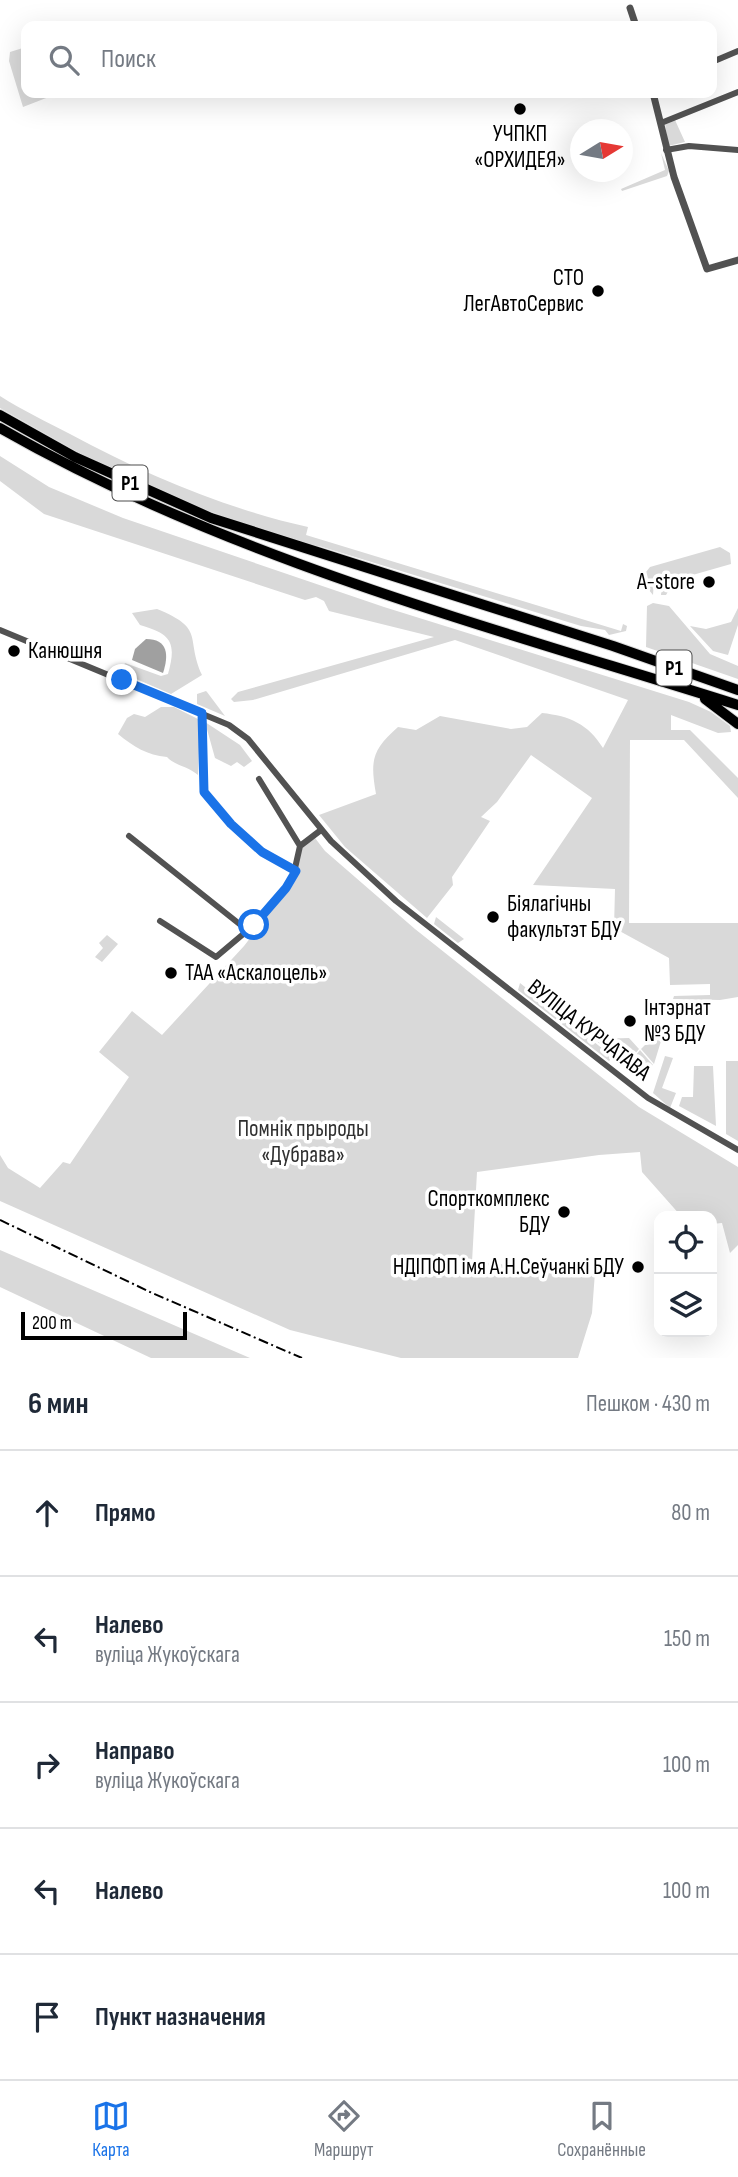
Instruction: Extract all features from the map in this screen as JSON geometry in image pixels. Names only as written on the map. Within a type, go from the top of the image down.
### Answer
[{"type":"highway","name":"Р1","points":[[0,415],[75,457],[211,518],[613,646],[738,690]]},
{"type":"highway","name":"Р1","points":[[0,428],[114,488],[260,551],[738,705]]},
{"type":"highway","points":[[689,690],[738,724]]},
{"type":"street","points":[[630,4],[635,21]]},
{"type":"street","points":[[717,60],[738,51]]},
{"type":"street","points":[[661,122],[738,92]]},
{"type":"street","points":[[654,98],[666,150],[707,269],[735,261]]},
{"type":"street","points":[[666,150],[689,145],[738,150]]},
{"type":"street","name":"ВУЛІЦА КУРЧАТАВА","points":[[0,630],[229,725],[248,740],[321,830],[359,869],[426,925],[648,1098],[738,1150]]},
{"type":"street","points":[[202,713],[204,792],[231,824],[262,852],[296,871]]},
{"type":"street","points":[[160,921],[216,957],[268,911],[296,871],[300,846],[259,779]]},
{"type":"street","points":[[300,846],[321,830]]},
{"type":"street","points":[[129,836],[247,930]]},
{"type":"green space","points":[[21,49],[21,98],[46,98],[23,107],[9,61],[10,52]]},
{"type":"green space","points":[[675,120],[685,142],[668,146],[665,123]]},
{"type":"green space","points":[[661,153],[669,171],[667,176],[622,191],[621,189],[665,170]]},
{"type":"green space","points":[[0,396],[99,449],[186,489],[246,510],[308,527],[306,535],[621,631],[623,624],[627,626],[626,631],[609,635],[605,630],[581,626],[319,546],[312,548],[206,510],[104,467],[0,408]]},
{"type":"green space","points":[[0,456],[49,487],[123,518],[384,607],[689,702],[711,712],[730,726],[731,732],[718,733],[671,715],[671,730],[690,730],[738,778],[738,798],[684,740],[630,740],[629,923],[738,923],[738,997],[720,1000],[673,999],[674,996],[710,995],[710,984],[670,985],[669,958],[614,928],[615,889],[533,885],[592,798],[531,755],[497,802],[481,817],[490,821],[452,877],[453,885],[427,918],[345,847],[319,815],[376,794],[373,772],[375,756],[383,742],[398,727],[416,730],[440,716],[511,729],[527,727],[542,713],[561,716],[584,727],[603,748],[628,700],[455,640],[253,700],[234,702],[231,699],[238,692],[434,637],[329,611],[324,601],[316,597],[305,600],[44,514],[0,481]]},
{"type":"green space","points":[[720,547],[730,553],[731,564],[675,580],[666,595],[661,595],[662,581],[654,581],[653,595],[644,584],[646,572],[650,567]]},
{"type":"green space","points":[[653,603],[669,606],[710,654],[738,666],[738,679],[646,647],[647,606]]},
{"type":"green space","points":[[738,608],[738,625],[728,655],[713,651],[690,626],[706,629],[731,622]]},
{"type":"green space","points":[[157,609],[182,622],[188,629],[202,675],[171,694],[120,672],[125,663],[161,676],[168,674],[172,654],[169,641],[159,632],[140,625],[132,613]]},
{"type":"green space","points":[[206,691],[225,716],[197,704],[197,694]]},
{"type":"green space","points":[[161,707],[174,707],[200,720],[198,775],[167,757],[141,750],[118,734],[127,718],[134,714],[145,717]]},
{"type":"green space","points":[[205,722],[240,745],[252,761],[244,767],[237,762],[231,766],[215,758]]},
{"type":"green space","name":"Помнік прыроды «Дубрава»","points":[[315,838],[325,851],[415,929],[639,1107],[738,1167],[738,1245],[730,1253],[722,1223],[717,1224],[717,1211],[677,1211],[642,1172],[640,1152],[477,1172],[472,1262],[595,1272],[592,1313],[578,1358],[401,1358],[290,1330],[0,1201],[0,1155],[8,1168],[40,1188],[63,1162],[70,1164],[129,1077],[99,1052],[132,1011],[162,1035],[244,946],[294,881],[301,847]]},
{"type":"green space","points":[[436,917],[464,939],[458,943],[434,924]]},
{"type":"green space","points":[[107,935],[118,944],[102,962],[95,957],[103,948],[99,943]]},
{"type":"green space","points":[[520,983],[613,1057],[609,1061],[518,990]]},
{"type":"green space","points":[[629,1038],[639,1049],[626,1065],[594,1039]]},
{"type":"green space","points":[[645,1038],[661,1041],[654,1064],[641,1049],[645,1045],[654,1044]]},
{"type":"green space","points":[[640,1050],[653,1065],[638,1074],[627,1066]]},
{"type":"green space","points":[[665,1056],[673,1058],[662,1088],[676,1093],[670,1108],[653,1093]]},
{"type":"green space","points":[[726,1061],[738,1061],[738,1141],[726,1134]]},
{"type":"green space","points":[[694,1066],[713,1066],[716,1126],[679,1106],[682,1097],[693,1097]]},
{"type":"green space","points":[[0,1250],[250,1358],[151,1358],[0,1287]]},
{"type":"shaded area","points":[[146,639],[159,642],[165,649],[163,673],[132,660],[135,649]]},
{"type":"railway","points":[[0,1220],[150,1292],[302,1358]]},
{"type":"place","name":"УЧПКП «ОРХИДЕЯ»","points":[[520,109]]},
{"type":"place","name":"СТО ЛегАвтоСервис","points":[[598,291]]},
{"type":"place","name":"А-store","points":[[709,582]]},
{"type":"place","name":"Канюшня","points":[[14,651]]},
{"type":"place","name":"Біялагічны факультэт БДУ","points":[[493,917]]},
{"type":"place","name":"ТАА «Аскалоцель»","points":[[171,973]]},
{"type":"place","name":"Інтэрнат №3 БДУ","points":[[630,1021]]},
{"type":"place","name":"Спорткомплекс БДУ","points":[[564,1212]]},
{"type":"place","name":"НДІПФП імя А.Н.Сеўчанкі БДУ","points":[[638,1267]]},
{"type":"route","points":[[122,680],[202,713],[204,792],[231,824],[262,852],[296,871],[286,888],[254,925]]}]
